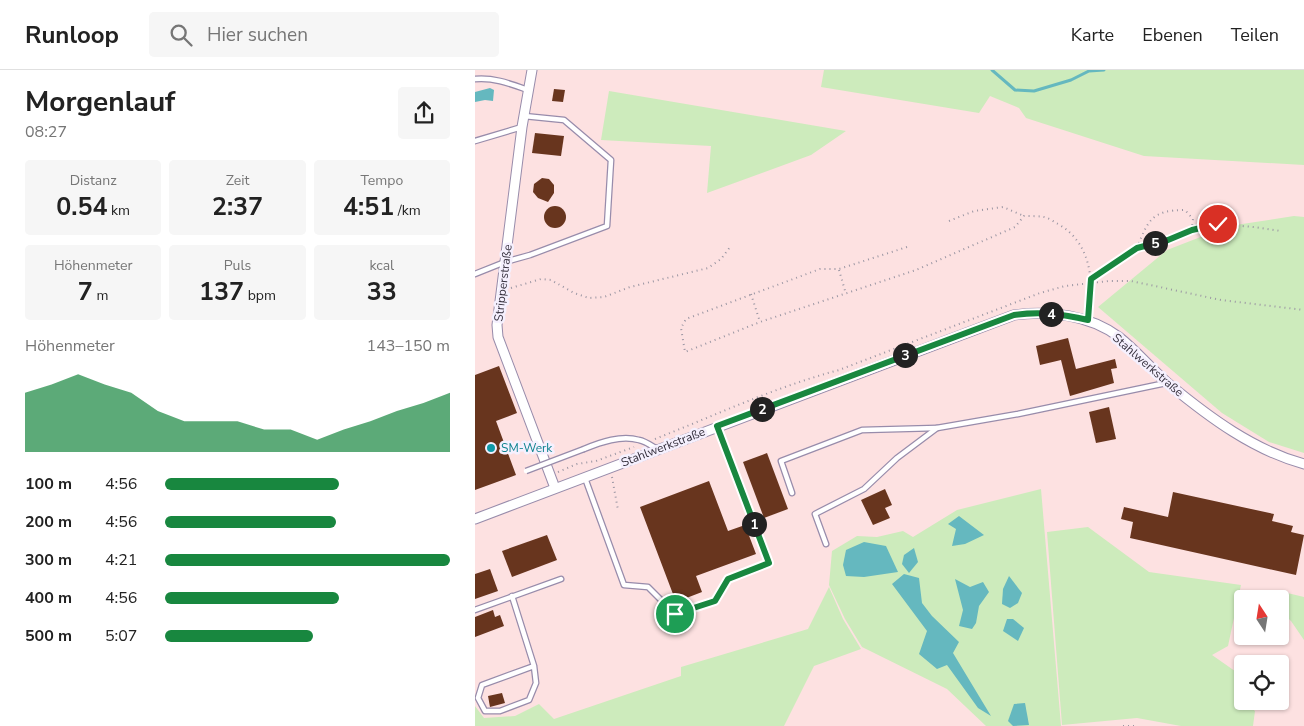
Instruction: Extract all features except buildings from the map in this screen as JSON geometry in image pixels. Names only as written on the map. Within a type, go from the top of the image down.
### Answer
[{"type":"street","name":"Stripperstraße","points":[[532,70],[522,127],[497,325],[498,337],[555,488]]},
{"type":"street","name":"Stahlwerkstraße","points":[[475,519],[1014,315],[1035,312],[1066,315],[1088,320],[1106,328],[1119,337],[1167,383],[1209,416],[1263,447],[1304,464]]},
{"type":"lane","points":[[475,79],[483,78],[506,82],[528,90]]},
{"type":"lane","points":[[475,274],[607,226],[611,160],[564,120],[524,116]]},
{"type":"lane","points":[[475,141],[522,127]]},
{"type":"lane","points":[[792,494],[781,461],[862,430],[937,428],[1018,414],[1167,383]]},
{"type":"lane","points":[[584,477],[624,585],[648,587],[675,614],[715,601],[728,579],[769,563],[717,426]]},
{"type":"lane","points":[[826,544],[815,514],[864,489],[897,458],[937,428]]},
{"type":"lane","points":[[526,470],[584,448],[621,438],[640,440],[657,449]]},
{"type":"lane","points":[[475,610],[561,579]]},
{"type":"lane","points":[[511,596],[534,666],[536,683],[529,700],[500,711],[485,711],[478,698],[482,685],[534,666]]},
{"type":"path","points":[[949,221],[974,211],[1003,207],[1024,216],[1045,217],[1068,230],[1088,259],[1091,279],[1088,320]]},
{"type":"path","points":[[1137,248],[1145,226],[1154,216],[1171,210],[1185,210],[1193,219],[1192,230]]},
{"type":"path","points":[[907,247],[839,269],[820,269],[686,319],[681,328],[685,352],[760,322],[916,270],[1015,227],[1024,216]]},
{"type":"path","points":[[1091,279],[1137,248],[1168,240],[1192,230],[1218,224],[1254,226],[1281,231]]},
{"type":"path","points":[[501,291],[541,279],[551,280],[574,293],[589,298],[604,298],[630,287],[708,268],[721,259],[730,247]]},
{"type":"path","points":[[839,269],[846,294]]},
{"type":"path","points":[[751,294],[760,322]]},
{"type":"path","points":[[605,458],[613,481],[618,510]]},
{"type":"path","points":[[1123,726],[1137,726]]},
{"type":"shaded area","points":[[475,70],[1304,70],[1304,726],[475,726]]},
{"type":"green space","points":[[824,70],[1304,70],[1304,165],[1144,156],[1026,118],[1019,108],[990,96],[979,113],[821,87]]},
{"type":"green space","points":[[609,91],[846,131],[811,155],[707,193],[711,146],[601,140]]},
{"type":"green space","points":[[1294,216],[1304,217],[1304,453],[1269,442],[1222,413],[1098,307],[1167,250],[1229,226]]},
{"type":"green space","points":[[1041,489],[1061,726],[986,726],[947,689],[862,647],[845,619],[829,585],[832,551],[857,536],[877,537],[903,531],[913,537],[957,510]]},
{"type":"green space","points":[[1088,527],[1149,572],[1241,585],[1240,590],[1234,590],[1234,618],[1228,646],[1212,655],[1234,670],[1234,710],[1255,711],[1253,726],[1181,726],[1137,718],[1062,725],[1047,532]]},
{"type":"green space","points":[[829,587],[843,619],[861,649],[814,666],[784,726],[475,726],[475,706],[484,718],[515,716],[539,704],[554,719],[681,676],[681,667],[808,629]]},
{"type":"green space","points":[[1289,593],[1304,597],[1304,640],[1289,619]]},
{"type":"water","points":[[490,88],[494,90],[493,101],[475,102],[475,92]]},
{"type":"water","points":[[959,516],[984,535],[965,544],[952,546],[956,529],[948,524]]},
{"type":"water","points":[[864,542],[886,546],[898,572],[864,577],[846,576],[843,565],[846,550]]},
{"type":"water","points":[[914,548],[918,562],[909,573],[902,564],[904,555]]},
{"type":"water","points":[[904,574],[919,578],[922,603],[932,616],[959,642],[953,653],[991,716],[978,708],[947,665],[937,669],[919,654],[927,631],[892,584]]},
{"type":"water","points":[[1009,576],[1022,593],[1018,603],[1010,608],[1002,604],[1003,589]]},
{"type":"water","points":[[955,579],[970,587],[983,582],[989,592],[979,606],[976,623],[972,629],[959,626],[963,610]]},
{"type":"water","points":[[1007,619],[1013,619],[1024,628],[1018,641],[1003,631]]},
{"type":"water","points":[[1025,703],[1029,725],[1013,726],[1008,721],[1014,704]]},
{"type":"waterway","points":[[992,70],[1015,90],[1034,91],[1071,80],[1089,71],[1104,70]]},
{"type":"place","name":"SM-Werk","points":[[491,448]]},
{"type":"route","points":[[675,614],[715,601],[728,579],[769,563],[717,426],[1014,315],[1035,312],[1066,315],[1088,320],[1091,300],[1091,279],[1137,248],[1168,240],[1192,230],[1218,224]]}]
